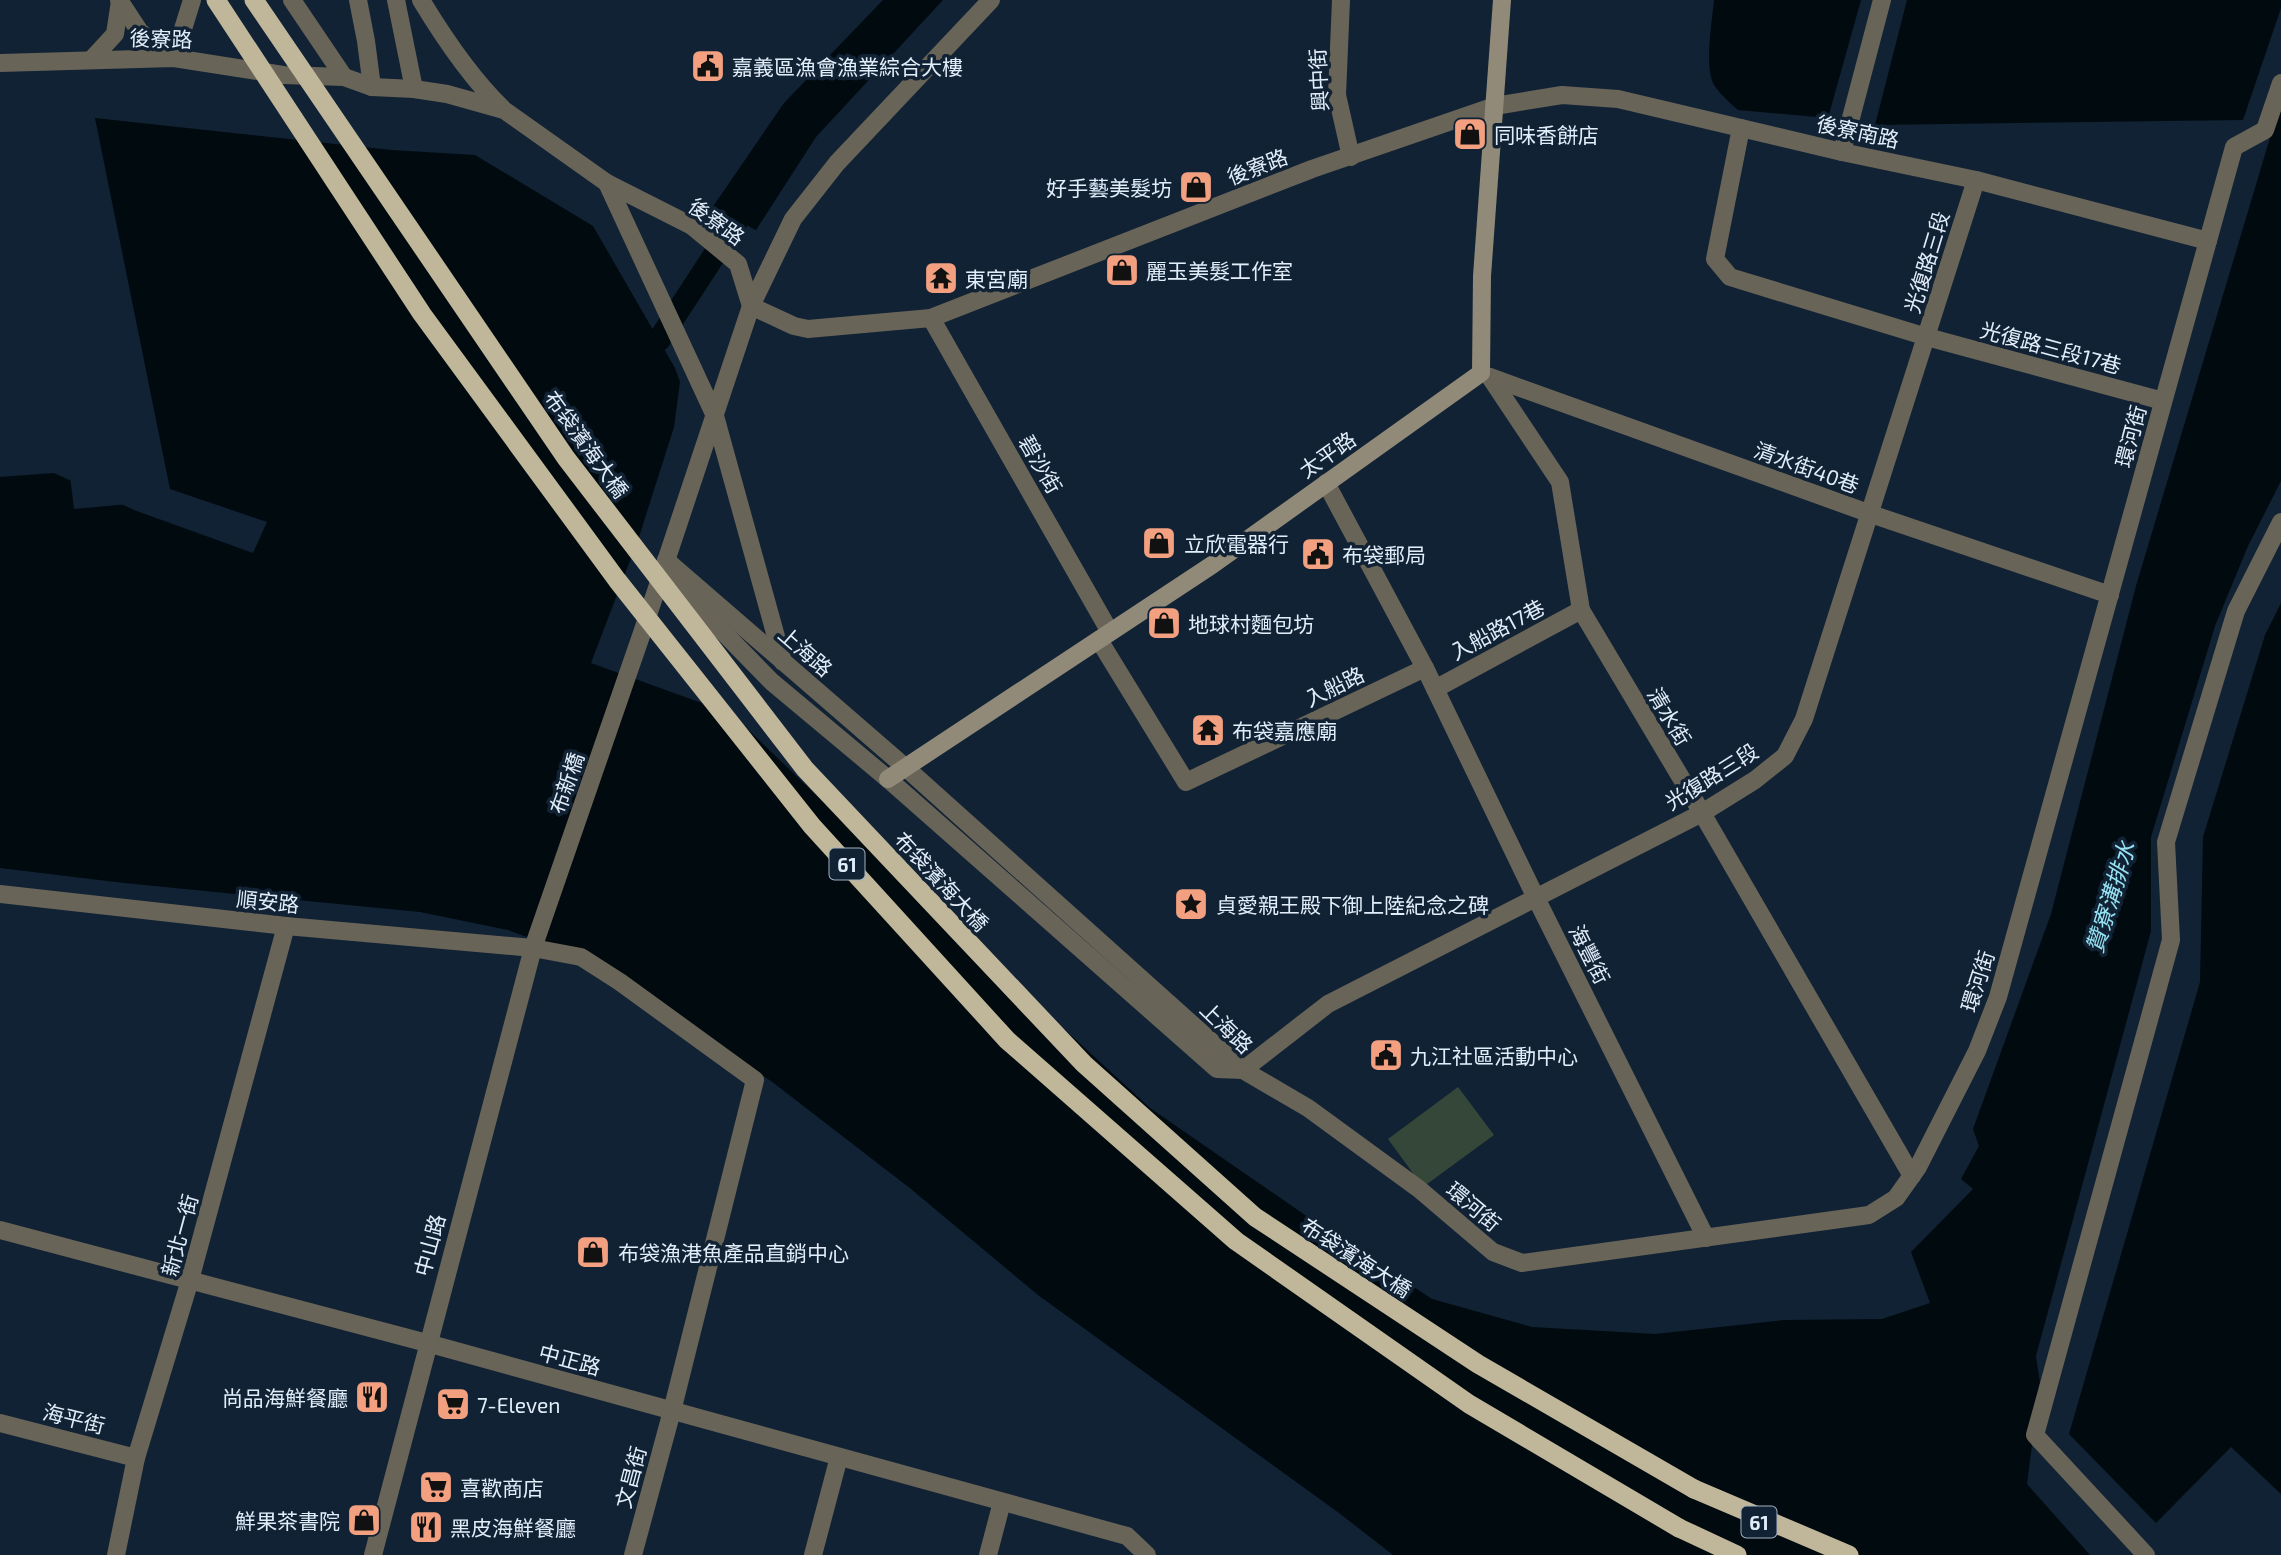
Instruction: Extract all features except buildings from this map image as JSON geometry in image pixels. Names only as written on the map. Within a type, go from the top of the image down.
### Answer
[{"type":"highway","name":"61","points":[[216,0],[422,314],[617,580],[811,825],[1007,1040],[1236,1241],[1469,1404],[1679,1528],[1737,1555]]},
{"type":"highway","name":"布袋濱海大橋","points":[[254,0],[566,458],[805,769],[1084,1064],[1255,1217],[1478,1364],[1694,1489],[1825,1555]]},
{"type":"highway","points":[[1694,1489],[1849,1555]]},
{"type":"highway","points":[[1679,1528],[1729,1555]]},
{"type":"main road","name":"太平路","points":[[888,779],[1212,565],[1480,373],[1482,276],[1502,0]]},
{"type":"street","points":[[119,0],[140,32],[174,58],[192,0]]},
{"type":"street","points":[[90,60],[116,34],[119,0]]},
{"type":"street","points":[[292,0],[344,77]]},
{"type":"street","points":[[358,0],[372,87]]},
{"type":"street","points":[[396,0],[414,89]]},
{"type":"street","points":[[421,0],[437,27],[484,90],[504,110]]},
{"type":"street","points":[[666,560],[751,306],[793,219],[837,163],[991,0]]},
{"type":"street","name":"興中街","points":[[1341,0],[1337,95],[1351,156]]},
{"type":"street","points":[[1842,152],[1882,0]]},
{"type":"street","name":"後寮路","points":[[0,62],[174,58],[283,75],[344,77],[372,87],[447,94],[504,110],[607,183],[692,226],[737,264],[751,306],[794,326],[808,329],[931,318],[1312,169],[1495,106]]},
{"type":"street","name":"環河街","points":[[1242,1070],[1308,1108],[1397,1173],[1493,1252],[1522,1263],[1869,1214],[1896,1198],[1918,1167],[1977,1051],[1998,997],[2234,147],[2265,130],[2281,83]]},
{"type":"street","name":"後寮南路","points":[[1495,106],[1562,94],[1618,99],[1842,152],[1976,180],[2208,240]]},
{"type":"street","name":"光復路三段17巷","points":[[1741,128],[1715,260],[1730,277],[1927,337],[2163,401]]},
{"type":"street","name":"光復路三段","points":[[1242,1070],[1328,1004],[1702,813],[1755,780],[1785,756],[1804,719],[1976,180]]},
{"type":"street","points":[[607,183],[715,416],[783,662]]},
{"type":"street","name":"碧沙街","points":[[931,318],[1105,636]]},
{"type":"street","name":"清水街40巷","points":[[1490,377],[1871,514],[2110,595]]},
{"type":"street","name":"清水街","points":[[1490,377],[1560,482],[1581,610],[1912,1176]]},
{"type":"street","points":[[1326,483],[1435,689]]},
{"type":"street","points":[[2146,1555],[2035,1435],[2171,940],[2166,842],[2236,611],[2281,522]]},
{"type":"street","name":"布新橋","points":[[533,948],[666,560]]},
{"type":"street","name":"上海路","points":[[666,560],[905,767],[1242,1070]]},
{"type":"street","name":"上海路","points":[[666,560],[681,589],[772,682],[888,779],[1217,1069],[1242,1070]]},
{"type":"street","name":"入船路17巷","points":[[1435,689],[1581,610]]},
{"type":"street","name":"入船路","points":[[1105,636],[1186,782],[1425,668]]},
{"type":"street","name":"海豐街","points":[[1435,689],[1535,897],[1706,1238]]},
{"type":"street","name":"順安路","points":[[0,894],[286,926],[533,948],[581,957],[755,1080],[671,1411]]},
{"type":"street","name":"新北一街","points":[[116,1555],[136,1458],[190,1280],[286,926]]},
{"type":"street","name":"中山路","points":[[373,1555],[533,948]]},
{"type":"street","name":"中正路","points":[[0,1230],[427,1343],[1127,1536],[1147,1555]]},
{"type":"street","name":"文昌街","points":[[633,1555],[671,1411]]},
{"type":"street","name":"海平街","points":[[0,1423],[136,1458]]},
{"type":"street","points":[[813,1555],[839,1457]]},
{"type":"street","points":[[988,1555],[1002,1502]]},
{"type":"green space","points":[[1458,1087],[1494,1135],[1423,1187],[1388,1139]]},
{"type":"water","points":[[883,0],[943,0],[816,137],[756,230],[712,208],[784,103]]},
{"type":"water","points":[[1714,0],[1861,0],[1828,118],[1738,110],[1722,95],[1714,85],[1710,67]]},
{"type":"water","points":[[1907,0],[2281,0],[2281,8],[2243,120],[1875,125]]},
{"type":"water","name":"贊寮溝排水","points":[[2281,101],[2281,481],[2248,546],[2215,626],[2151,837],[2151,931],[2036,1356],[2040,1383],[2027,1484],[2090,1555],[1393,1555],[1038,1295],[911,1189],[771,1081],[581,957],[508,930],[420,912],[0,868],[0,477],[54,473],[134,510],[253,553],[267,522],[170,489],[95,118],[391,150],[475,155],[593,226],[675,368],[680,382],[674,427],[639,537],[591,663],[732,714],[936,911],[1150,1108],[1432,1299],[1532,1327],[1655,1334],[1784,1320],[1882,1319],[1930,1303],[1911,1252],[1973,1189],[1961,1179],[1979,1146],[1973,1129],[2051,914],[2136,586]]},
{"type":"water","points":[[2281,603],[2281,1494],[2231,1447],[2156,1523],[2069,1434],[2200,982],[2203,837],[2265,635]]},
{"type":"pier","points":[[70,476],[129,504],[74,509]]},
{"type":"waterway","points":[[659,340],[753,196]]},
{"type":"place","name":"嘉義區漁會漁業綜合大樓","points":[[708,66]]},
{"type":"place","name":"同味香餅店","points":[[1470,134]]},
{"type":"place","name":"好手藝美髮坊","points":[[1196,187]]},
{"type":"place","name":"麗玉美髮工作室","points":[[1122,270]]},
{"type":"place","name":"東宮廟","points":[[941,278]]},
{"type":"place","name":"立欣電器行","points":[[1159,543]]},
{"type":"place","name":"布袋郵局","points":[[1318,554]]},
{"type":"place","name":"地球村麵包坊","points":[[1164,623]]},
{"type":"place","name":"布袋嘉應廟","points":[[1208,730]]},
{"type":"place","name":"貞愛親王殿下御上陸紀念之碑","points":[[1191,904]]},
{"type":"place","name":"九江社區活動中心","points":[[1386,1055]]},
{"type":"place","name":"布袋漁港魚產品直銷中心","points":[[593,1252]]},
{"type":"place","name":"尚品海鮮餐廳","points":[[372,1397]]},
{"type":"place","name":"7-Eleven","points":[[453,1404]]},
{"type":"place","name":"喜歡商店","points":[[436,1487]]},
{"type":"place","name":"鮮果茶書院","points":[[364,1520]]},
{"type":"place","name":"黑皮海鮮餐廳","points":[[426,1527]]}]
